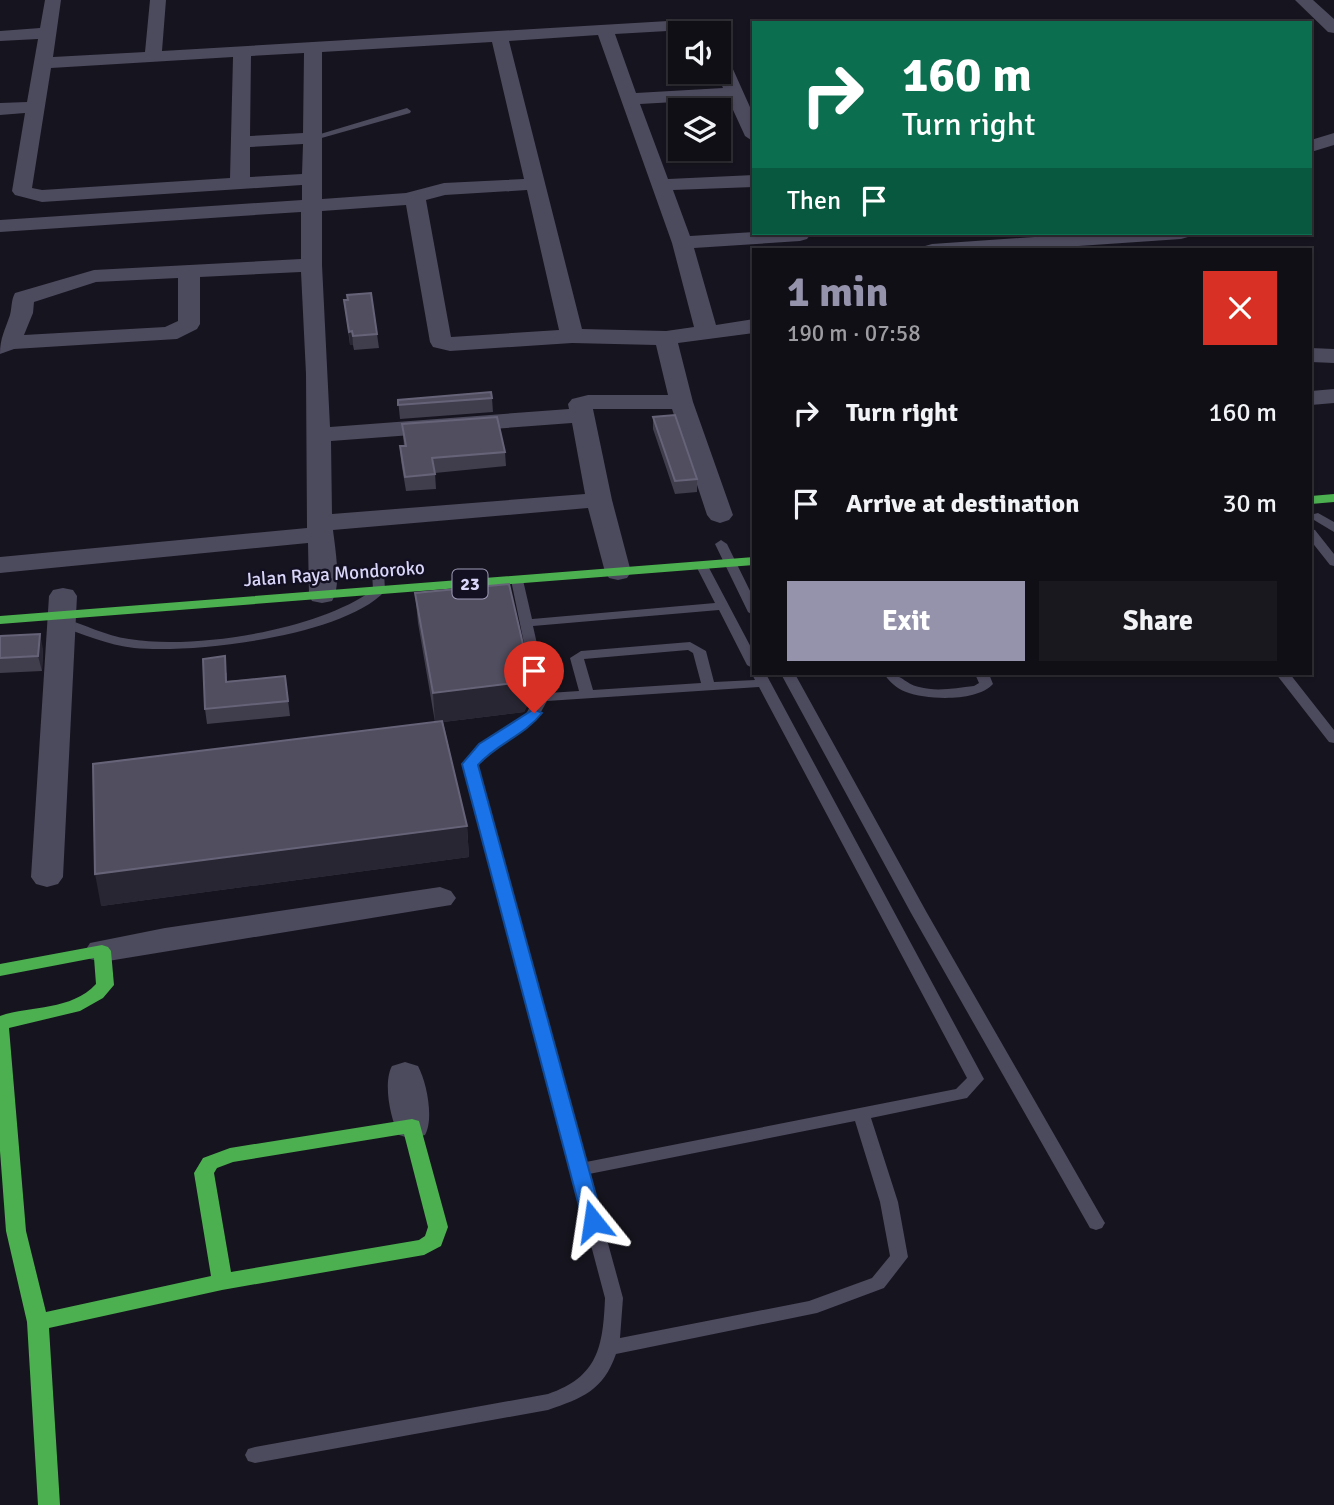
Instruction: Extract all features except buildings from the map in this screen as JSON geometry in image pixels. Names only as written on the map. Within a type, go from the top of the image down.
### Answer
[{"type":"main road","points":[[1312,499],[1334,498]]},
{"type":"main road","points":[[714,545],[743,542]]},
{"type":"main road","name":"Jalan Raya Mondoroko","points":[[0,620],[63,605],[322,580],[379,591],[517,580],[614,558],[702,566],[752,562]]},
{"type":"main road","points":[[0,970],[102,951],[105,984],[101,993],[81,1003],[6,1020],[0,1026],[6,1173],[16,1231],[38,1322],[49,1505]]},
{"type":"main road","points":[[38,1322],[222,1282],[424,1247],[434,1240],[438,1227],[412,1126],[230,1155],[210,1163],[204,1173],[222,1282]]},
{"type":"street","points":[[53,0],[22,191],[34,196],[312,179]]},
{"type":"street","points":[[153,56],[158,0]]},
{"type":"street","points":[[1303,0],[1334,28]]},
{"type":"street","points":[[41,63],[668,25]]},
{"type":"street","points":[[604,29],[682,243],[707,333]]},
{"type":"street","points":[[0,36],[49,33]]},
{"type":"street","points":[[499,35],[572,336]]},
{"type":"street","points":[[313,47],[311,265],[318,387],[322,580]]},
{"type":"street","points":[[240,183],[242,51]]},
{"type":"street","points":[[731,84],[752,131]]},
{"type":"street","points":[[630,99],[735,93]]},
{"type":"street","points":[[0,109],[34,107]]},
{"type":"street","points":[[240,142],[312,138]]},
{"type":"street","points":[[1312,146],[1334,138]]},
{"type":"street","points":[[0,166],[26,165]]},
{"type":"street","points":[[660,185],[752,181]]},
{"type":"street","points":[[0,226],[415,197],[444,189],[534,184]]},
{"type":"street","points":[[415,197],[441,342],[450,344],[572,336],[666,338],[752,326]]},
{"type":"street","points":[[961,248],[1152,235]]},
{"type":"street","points":[[682,243],[802,239]]},
{"type":"street","points":[[5,344],[22,313],[23,298],[84,278],[311,265]]},
{"type":"street","points":[[5,344],[169,334],[179,331],[189,324],[189,271]]},
{"type":"street","points":[[666,338],[679,397],[720,514]]},
{"type":"street","points":[[1312,355],[1334,356]]},
{"type":"street","points":[[1312,398],[1334,396]]},
{"type":"street","points":[[614,558],[599,500],[580,404],[679,397]]},
{"type":"street","points":[[318,435],[583,415]]},
{"type":"street","points":[[0,565],[599,500]]},
{"type":"street","points":[[47,877],[63,605]]},
{"type":"street","points":[[102,951],[440,898]]},
{"type":"street","points":[[405,1075],[412,1126]]},
{"type":"lane","points":[[312,138],[407,111]]},
{"type":"lane","points":[[1321,517],[1334,528]]},
{"type":"lane","points":[[1312,534],[1334,562]]},
{"type":"lane","points":[[714,545],[729,564],[752,608]]},
{"type":"lane","points":[[702,566],[752,661]]},
{"type":"lane","points":[[63,605],[133,644],[168,646],[256,636],[323,621],[366,602],[379,591],[378,571]]},
{"type":"lane","points":[[255,1455],[548,1402],[582,1388],[592,1380],[601,1370],[608,1348],[613,1326],[614,1298],[470,764],[484,748],[532,716],[542,697],[517,580]]},
{"type":"lane","points":[[527,623],[724,606]]},
{"type":"lane","points":[[587,694],[577,658],[581,655],[690,646],[699,651],[709,687]]},
{"type":"lane","points":[[789,675],[919,913],[1096,1223]]},
{"type":"lane","points":[[892,675],[905,688],[917,693],[978,690],[986,684],[982,675]]},
{"type":"lane","points":[[1284,675],[1334,739]]},
{"type":"lane","points":[[542,697],[709,687],[761,678],[976,1079],[961,1094],[579,1170]]},
{"type":"lane","points":[[608,1348],[810,1308],[878,1283],[899,1257],[889,1202],[861,1114]]},
{"type":"traffic: fast","points":[[1312,500],[1334,498]]},
{"type":"traffic: fast","points":[[0,620],[752,561]]},
{"type":"traffic: fast","points":[[0,970],[102,951],[105,985],[97,994],[74,1006],[7,1020],[0,1026],[16,1231],[38,1322],[49,1505]]},
{"type":"traffic: fast","points":[[38,1322],[222,1282],[424,1247],[434,1240],[438,1227],[412,1126],[230,1155],[210,1163],[204,1173],[222,1282]]},
{"type":"route","points":[[534,713],[523,724],[484,748],[470,764],[593,1221]]}]
